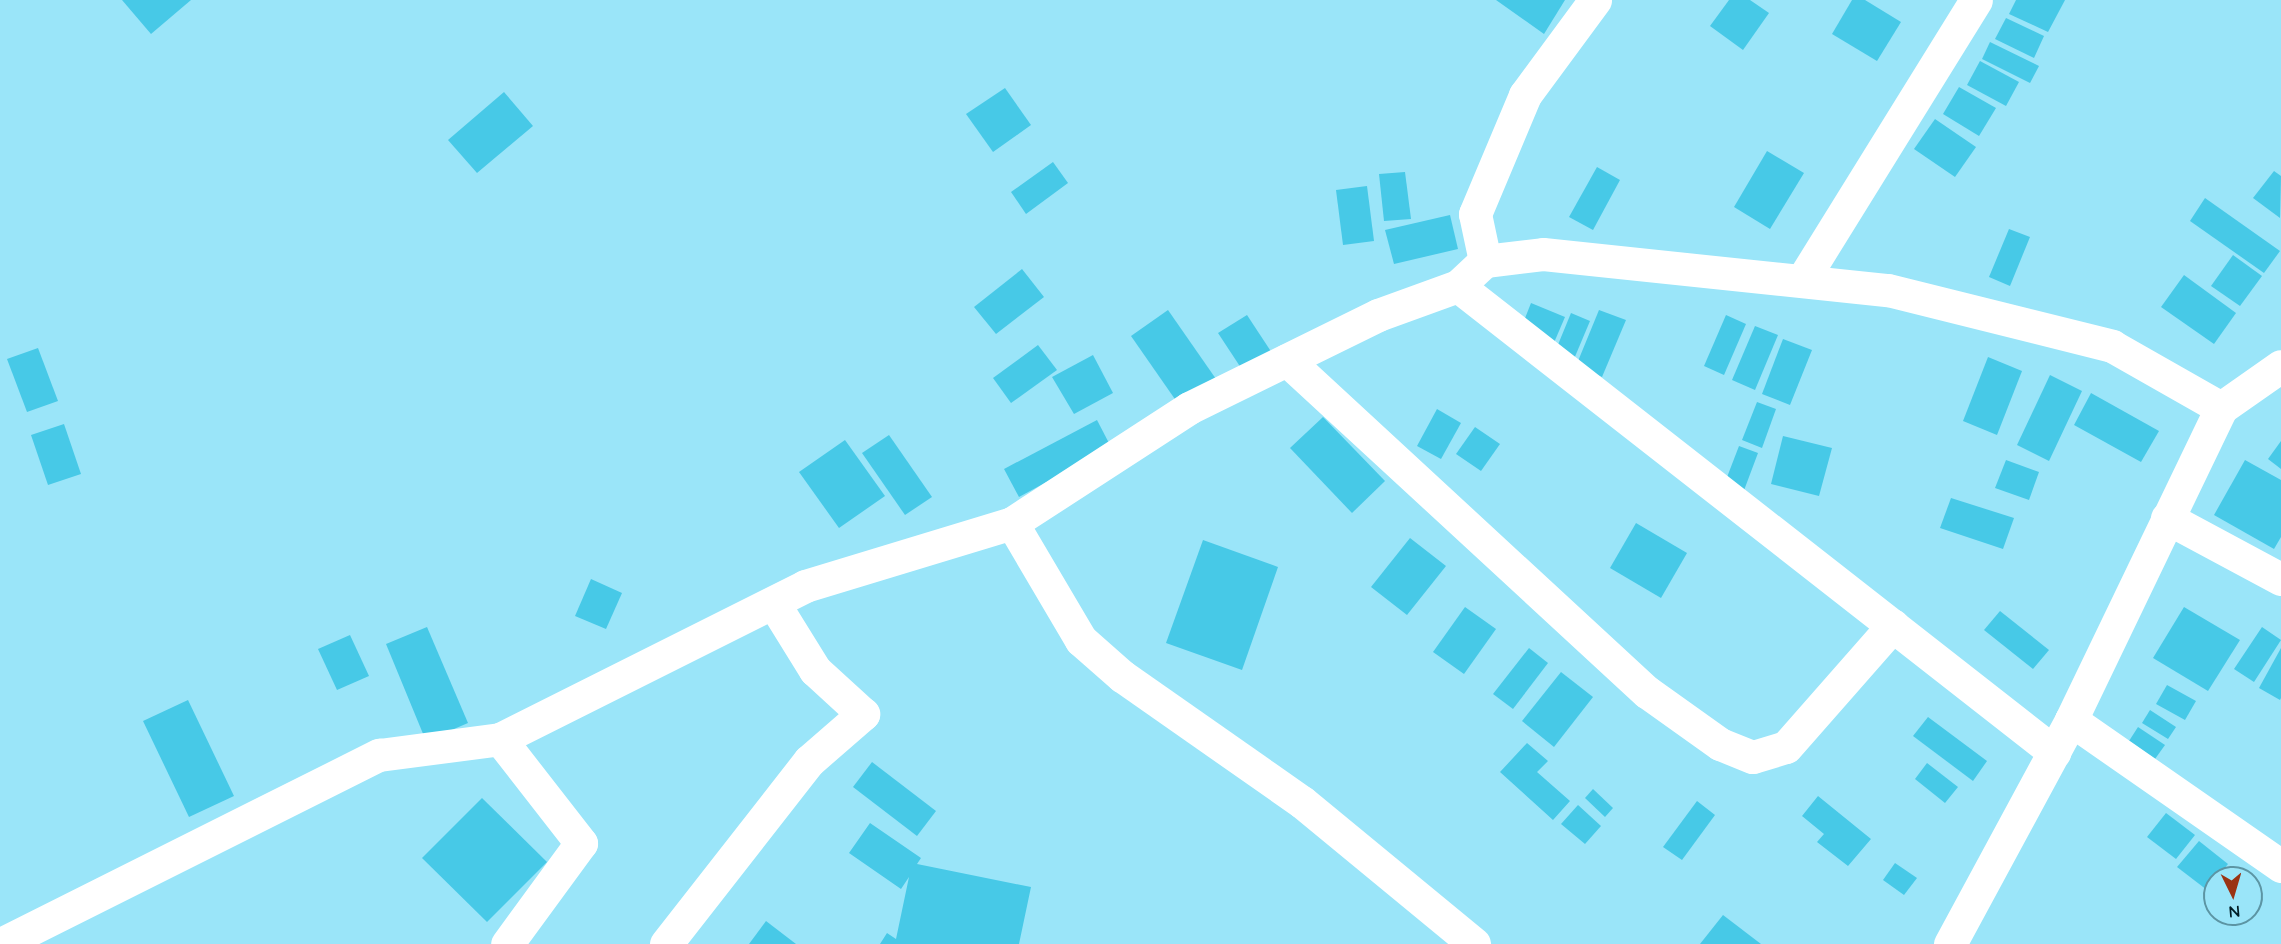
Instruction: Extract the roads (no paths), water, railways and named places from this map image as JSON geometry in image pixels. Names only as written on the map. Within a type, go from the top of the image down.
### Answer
[{"type":"street","points":[[1485,261],[1475,213],[1525,95],[1595,0]]},
{"type":"street","points":[[1803,279],[1976,0]]},
{"type":"street","points":[[1,944],[379,755],[500,739],[774,604],[805,586],[1012,523],[1189,408],[1378,315],[1458,286],[1485,261],[1543,254],[1803,279],[1888,290],[2112,346],[2222,408]]},
{"type":"street","points":[[1458,286],[1600,401],[1630,416],[1674,460],[1750,511],[2054,752]]},
{"type":"street","points":[[1287,360],[1647,692],[1720,744],[1753,757],[1786,747],[1893,624]]},
{"type":"street","points":[[1950,944],[2071,720],[2222,408],[2281,366]]},
{"type":"street","points":[[2167,518],[2281,579]]},
{"type":"street","points":[[1012,523],[1081,640],[1122,676],[1302,802],[1474,944]]},
{"type":"street","points":[[666,944],[809,761],[863,714],[815,670],[774,604]]},
{"type":"street","points":[[2071,720],[2281,866]]},
{"type":"street","points":[[500,739],[581,843],[507,944]]}]
